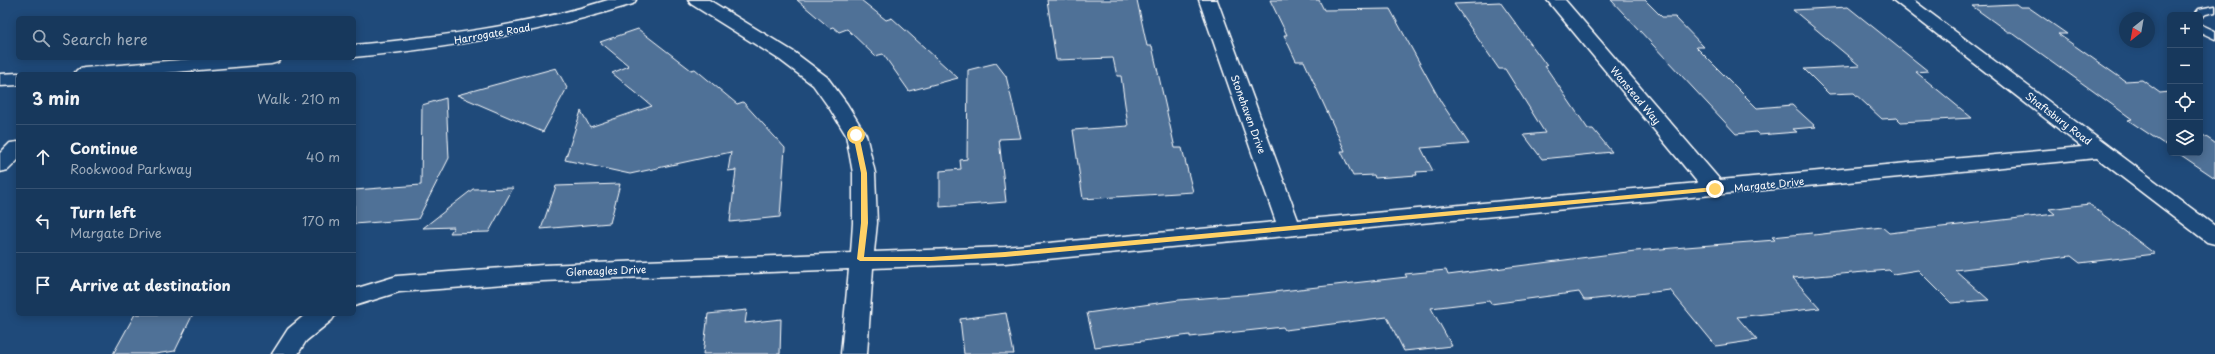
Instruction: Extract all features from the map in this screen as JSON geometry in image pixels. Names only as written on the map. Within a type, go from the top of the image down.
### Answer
[{"type":"street","name":"Harrogate Road","points":[[356,51],[447,41],[504,31],[556,20],[627,0]]},
{"type":"street","points":[[697,0],[788,56],[820,82],[840,108],[856,135],[864,173],[865,223],[860,259],[854,354]]},
{"type":"street","name":"Stonehaven Drive","points":[[1208,0],[1290,229]]},
{"type":"street","name":"Wanstead Way","points":[[1556,0],[1715,189]]},
{"type":"street","name":"Shaftsbury Road","points":[[1902,0],[2215,237]]},
{"type":"street","points":[[114,72],[248,60]]},
{"type":"street","points":[[0,80],[16,79]]},
{"type":"street","points":[[0,165],[16,150]]},
{"type":"street","name":"Margate Drive","points":[[860,259],[931,259],[1005,255],[1715,189],[2103,151]]},
{"type":"street","name":"Gleneagles Drive","points":[[356,297],[397,284],[543,273],[860,259]]},
{"type":"street","points":[[285,354],[297,335],[321,316]]},
{"type":"lane","points":[[2202,12],[2215,9]]},
{"type":"lane","points":[[2203,29],[2215,36]]},
{"type":"building","points":[[797,0],[861,0],[886,20],[892,18],[958,78],[909,91],[883,54],[875,56],[847,29],[839,32],[833,27],[830,28]]},
{"type":"building","points":[[1047,0],[1137,0],[1147,46],[1152,46],[1175,148],[1182,148],[1193,192],[1083,199],[1073,130],[1128,126],[1121,76],[1117,76],[1113,58],[1056,60]]},
{"type":"building","points":[[1270,0],[1319,0],[1324,10],[1390,9],[1441,102],[1469,144],[1421,148],[1433,171],[1416,172],[1417,175],[1375,178],[1374,175],[1353,176],[1341,151],[1345,151],[1304,61],[1296,61],[1284,35],[1287,35]]},
{"type":"building","points":[[1611,0],[1645,0],[1662,17],[1675,17],[1704,47],[1696,47],[1757,108],[1792,105],[1816,127],[1793,129],[1797,132],[1759,135],[1756,132],[1736,134]]},
{"type":"building","points":[[1500,2],[1547,66],[1545,66],[1588,129],[1593,129],[1612,152],[1542,159],[1524,135],[1545,133],[1505,69],[1499,69],[1454,4]]},
{"type":"building","points":[[2016,4],[2020,7],[2028,7],[2067,34],[2058,34],[2125,81],[2142,80],[2160,93],[2167,92],[2167,146],[2128,120],[2132,119],[2011,32],[2008,32],[1972,6]]},
{"type":"building","points":[[1848,7],[1928,71],[1916,72],[1972,118],[1901,122],[1897,118],[1882,119],[1854,93],[1829,94],[1804,69],[1860,66],[1793,10]]},
{"type":"building","points":[[638,29],[691,70],[695,69],[737,104],[743,102],[785,148],[780,217],[730,222],[736,170],[728,171],[731,152],[630,174],[565,160],[581,111],[590,127],[652,106],[612,73],[629,66],[600,42]]},
{"type":"building","points":[[996,63],[1006,76],[1021,138],[999,139],[1006,202],[940,207],[940,171],[961,169],[960,160],[967,159],[968,70]]},
{"type":"building","points":[[556,68],[567,88],[543,132],[457,95]]},
{"type":"building","points":[[446,98],[449,158],[418,219],[356,224],[356,190],[421,185],[422,105]]},
{"type":"building","points":[[2203,135],[2215,143],[2215,178],[2182,156],[2203,156]]},
{"type":"building","points":[[620,184],[610,223],[541,229],[556,186]]},
{"type":"building","points":[[513,188],[489,232],[450,233],[454,227],[423,228],[473,189]]},
{"type":"building","points":[[2089,204],[2155,254],[2080,263],[2071,256],[1955,270],[1989,300],[1951,303],[1918,270],[1893,274],[1889,270],[1793,278],[1820,308],[1737,317],[1757,340],[1716,346],[1670,290],[1588,300],[1584,300],[1579,292],[1491,304],[1489,301],[1431,308],[1452,346],[1404,351],[1387,317],[1285,330],[1283,327],[1190,337],[1190,335],[1095,347],[1087,313],[1179,300],[1255,294],[1407,277],[1405,274],[1446,270],[1448,275],[1635,251],[1775,240],[1772,237],[1812,233],[1814,235],[1882,227],[1889,233],[2055,214],[2049,209]]},
{"type":"building","points":[[747,310],[745,323],[781,319],[780,354],[703,354],[708,314]]},
{"type":"building","points":[[1006,313],[1014,354],[964,354],[960,319]]},
{"type":"building","points":[[134,316],[192,316],[175,351],[155,354],[113,354]]},
{"type":"route","points":[[856,135],[864,173],[865,223],[860,259],[931,259],[1005,255],[1715,189]]}]
